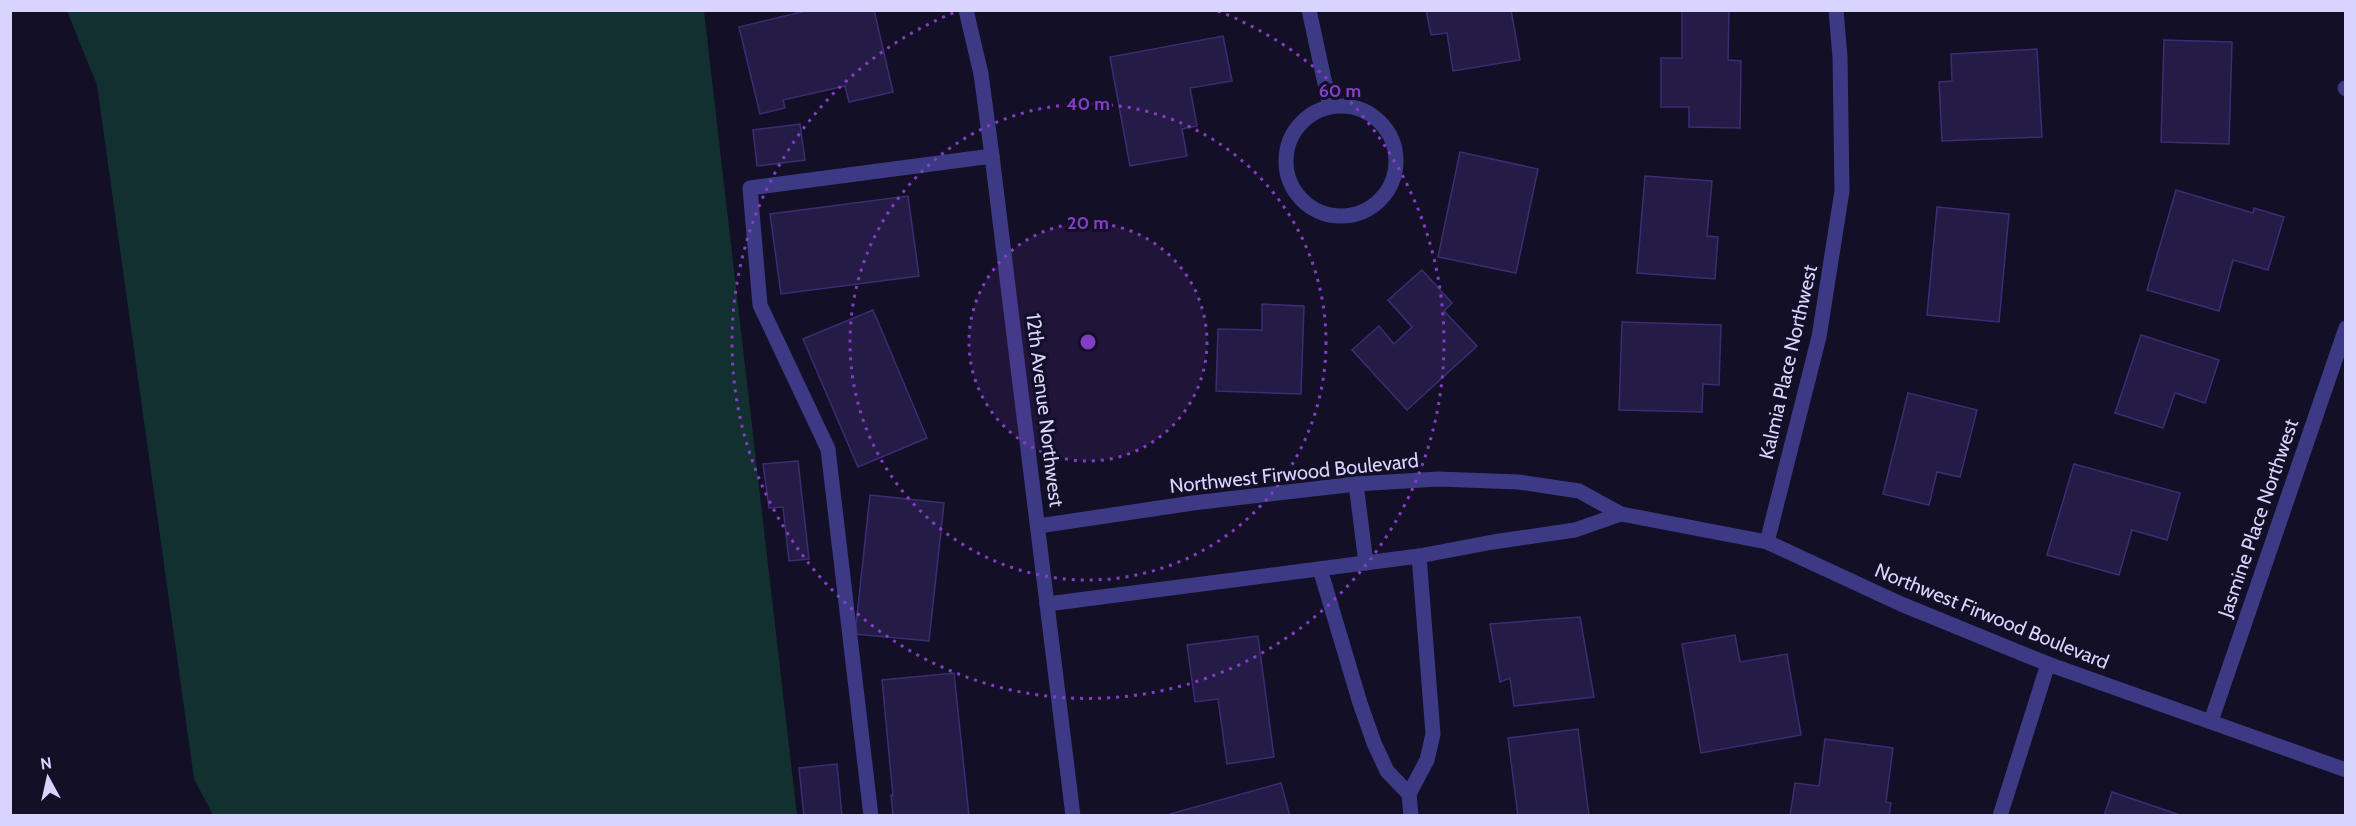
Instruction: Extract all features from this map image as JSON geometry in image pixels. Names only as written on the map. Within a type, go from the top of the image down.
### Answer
[{"type":"street","name":"12th Avenue Northwest","points":[[966,10],[981,74],[992,156],[1073,816]]},
{"type":"street","points":[[1309,10],[1330,107]]},
{"type":"street","name":"Kalmia Place Northwest","points":[[1767,542],[1819,337],[1842,191],[1840,57],[1836,10]]},
{"type":"street","points":[[1330,107],[1347,107],[1364,111],[1378,120],[1389,134],[1395,150],[1396,167],[1392,184],[1382,198],[1369,209],[1353,215],[1335,216],[1319,212],[1304,203],[1293,189],[1287,173],[1288,148],[1300,125],[1313,113],[1330,107]]},
{"type":"street","points":[[871,816],[828,448],[760,305],[750,188],[992,156]]},
{"type":"street","name":"Jasmine Place Northwest","points":[[2211,721],[2346,328]]},
{"type":"street","name":"Northwest Firwood Boulevard","points":[[1038,526],[1193,503],[1356,484],[1438,479],[1519,482],[1579,491],[1621,514],[1767,542],[1901,604],[2048,664],[2346,770]]},
{"type":"street","points":[[1356,484],[1366,563]]},
{"type":"street","points":[[1047,604],[1419,556],[1575,530],[1621,514]]},
{"type":"street","points":[[1408,794],[1427,760],[1433,734],[1419,556]]},
{"type":"street","points":[[1320,569],[1374,743],[1387,771],[1408,794],[1411,816]]},
{"type":"street","points":[[2000,816],[2048,664]]},
{"type":"green space","points":[[67,11],[704,11],[797,815],[213,815],[194,779],[97,85]]},
{"type":"building","points":[[809,10],[874,10],[893,92],[849,102],[845,86],[783,100],[785,108],[760,114],[739,27]]},
{"type":"building","points":[[1426,10],[1511,10],[1520,60],[1453,71],[1447,33],[1431,35]]},
{"type":"building","points":[[1682,10],[1729,10],[1728,60],[1741,61],[1740,128],[1689,127],[1689,107],[1661,107],[1661,58],[1682,58]]},
{"type":"building","points":[[1223,36],[1232,81],[1190,88],[1197,126],[1182,129],[1187,156],[1130,166],[1110,57]]},
{"type":"building","points":[[2164,40],[2232,42],[2229,144],[2161,142]]},
{"type":"building","points":[[2037,49],[2042,137],[1942,141],[1939,82],[1952,81],[1951,54]]},
{"type":"building","points":[[800,124],[805,160],[757,166],[753,130]]},
{"type":"building","points":[[1460,152],[1538,169],[1516,273],[1438,257]]},
{"type":"building","points":[[1645,176],[1712,181],[1707,236],[1718,237],[1715,279],[1637,273]]},
{"type":"building","points":[[2176,190],[2253,213],[2254,208],[2284,217],[2268,270],[2233,260],[2219,311],[2147,290]]},
{"type":"building","points":[[908,196],[919,276],[781,294],[770,214]]},
{"type":"building","points":[[1937,207],[2009,214],[1999,322],[1927,315]]},
{"type":"building","points":[[1422,270],[1452,303],[1444,311],[1477,346],[1407,410],[1352,350],[1379,326],[1394,344],[1412,327],[1388,300]]},
{"type":"building","points":[[1262,304],[1304,306],[1301,394],[1216,391],[1218,329],[1262,330]]},
{"type":"building","points":[[873,310],[927,438],[858,467],[803,339]]},
{"type":"building","points":[[1622,322],[1721,325],[1719,385],[1703,384],[1702,412],[1619,410]]},
{"type":"building","points":[[2141,335],[2219,360],[2205,403],[2175,393],[2163,428],[2115,413]]},
{"type":"building","points":[[1908,393],[1977,410],[1960,477],[1937,472],[1929,505],[1883,494]]},
{"type":"building","points":[[798,461],[809,559],[789,561],[783,507],[769,508],[763,464]]},
{"type":"building","points":[[2074,464],[2180,493],[2167,540],[2132,530],[2119,575],[2047,555]]},
{"type":"building","points":[[870,495],[944,503],[929,641],[855,634]]},
{"type":"building","points":[[1580,617],[1594,697],[1514,706],[1510,678],[1500,682],[1490,624]]},
{"type":"building","points":[[1735,635],[1740,662],[1787,654],[1801,735],[1701,753],[1682,644]]},
{"type":"building","points":[[1258,636],[1274,757],[1227,764],[1218,699],[1195,702],[1187,645]]},
{"type":"building","points":[[954,673],[969,816],[893,816],[882,680]]},
{"type":"building","points":[[1578,729],[1589,816],[1518,816],[1508,738]]},
{"type":"building","points":[[1825,739],[1893,748],[1886,802],[1891,803],[1889,816],[1790,816],[1795,783],[1819,786]]},
{"type":"building","points":[[837,764],[842,816],[804,816],[799,768]]},
{"type":"building","points":[[1281,783],[1290,816],[1170,816],[1170,814]]},
{"type":"building","points":[[2112,792],[2183,816],[2104,816]]}]
